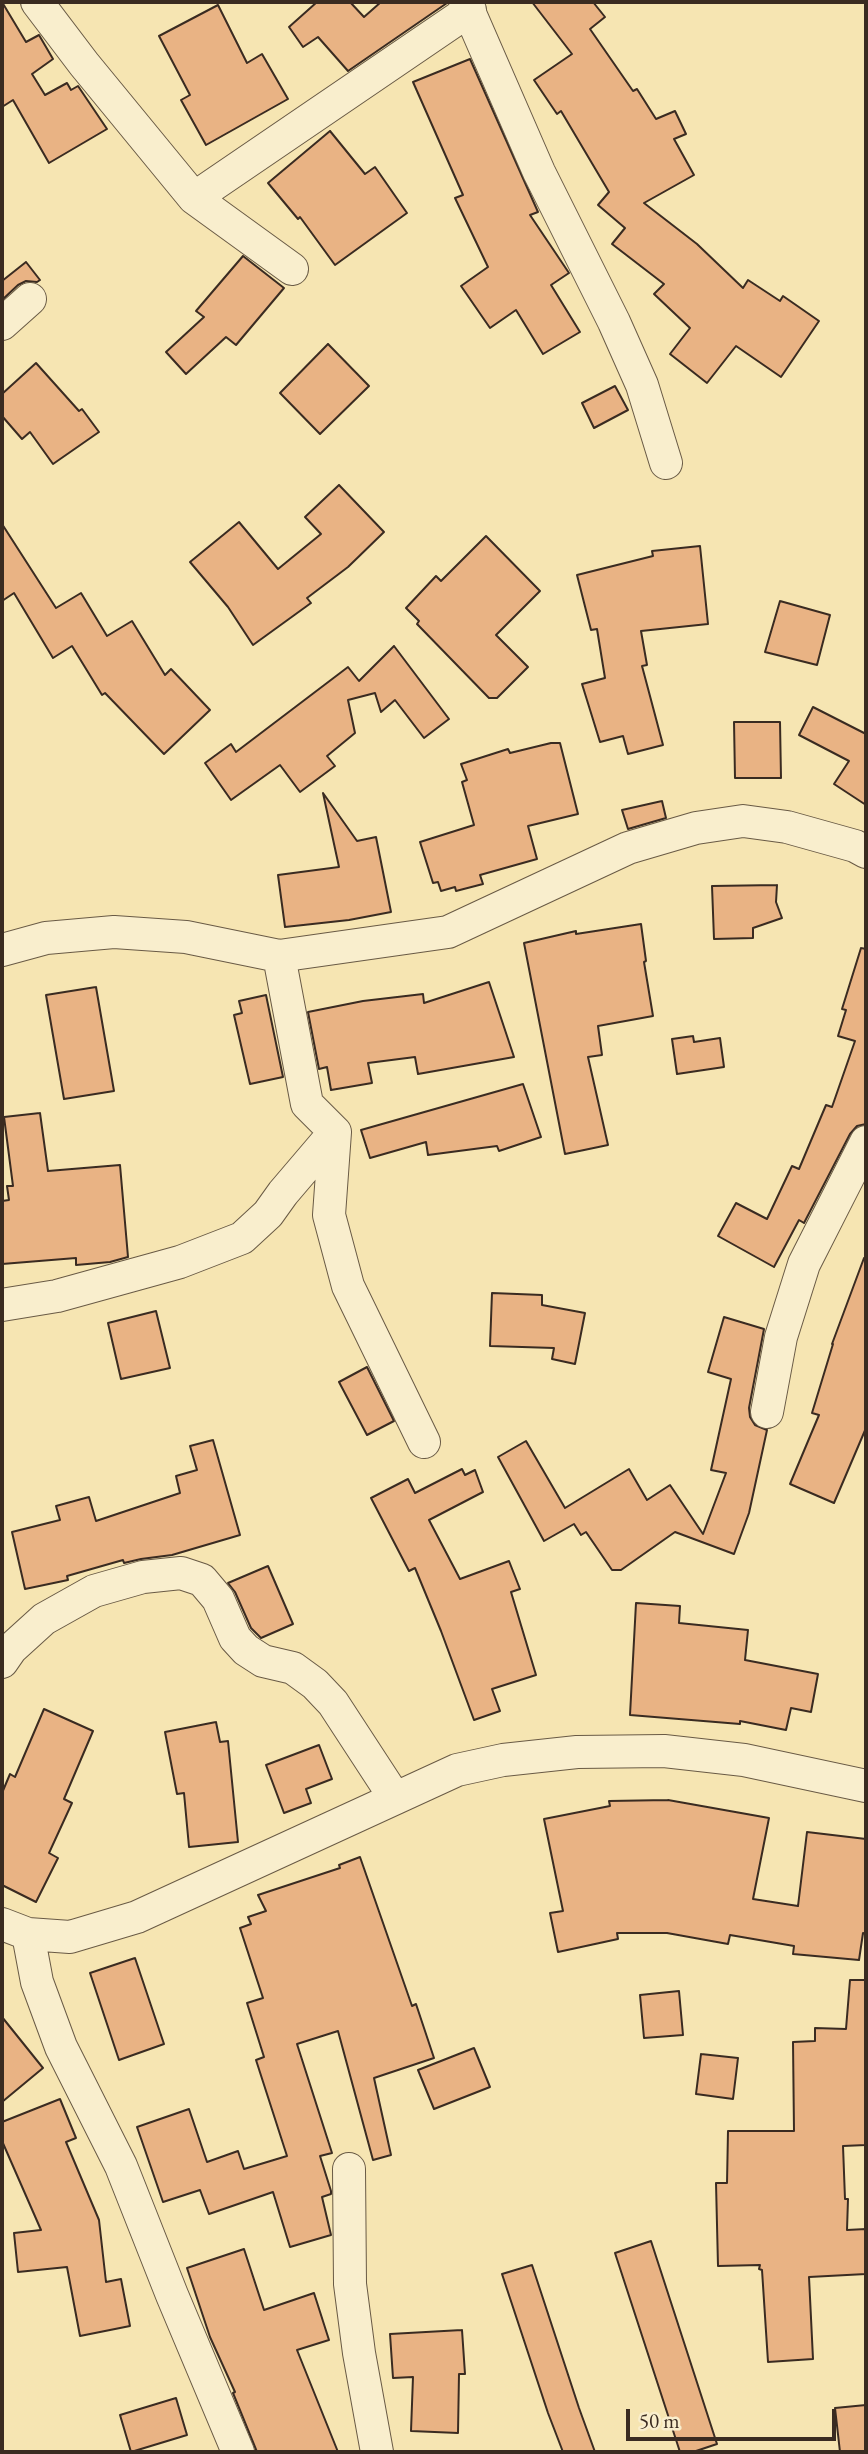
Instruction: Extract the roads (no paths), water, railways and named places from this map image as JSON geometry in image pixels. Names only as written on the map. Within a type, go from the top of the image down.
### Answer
[{"type":"street","points":[[37,2],[194,198],[292,269]]},
{"type":"street","points":[[194,198],[467,6],[539,172],[614,322],[642,385],[666,463]]},
{"type":"street","points":[[2,324],[30,299]]},
{"type":"street","points":[[2,950],[46,939],[114,932],[186,937],[279,956],[448,932],[628,848],[696,828],[743,821],[787,827],[855,846],[866,852]]},
{"type":"street","points":[[279,956],[307,1104],[335,1132],[329,1215],[348,1286],[424,1442]]},
{"type":"street","points":[[2,1305],[57,1296],[180,1262],[242,1238],[268,1214],[335,1132]]},
{"type":"street","points":[[767,1412],[781,1338],[804,1264],[866,1142]]},
{"type":"street","points":[[2,1662],[11,1649],[44,1619],[94,1591],[143,1577],[181,1573],[202,1580],[218,1599],[235,1638],[246,1650],[262,1661],[293,1668],[315,1684],[333,1703],[395,1798]]},
{"type":"street","points":[[15,1929],[70,1937],[137,1917],[457,1770],[503,1760],[576,1752],[664,1751],[744,1760],[866,1786]]},
{"type":"street","points":[[15,1929],[61,2047],[121,2166],[238,2452]]},
{"type":"street","points":[[349,2169],[350,2284],[377,2452]]}]
